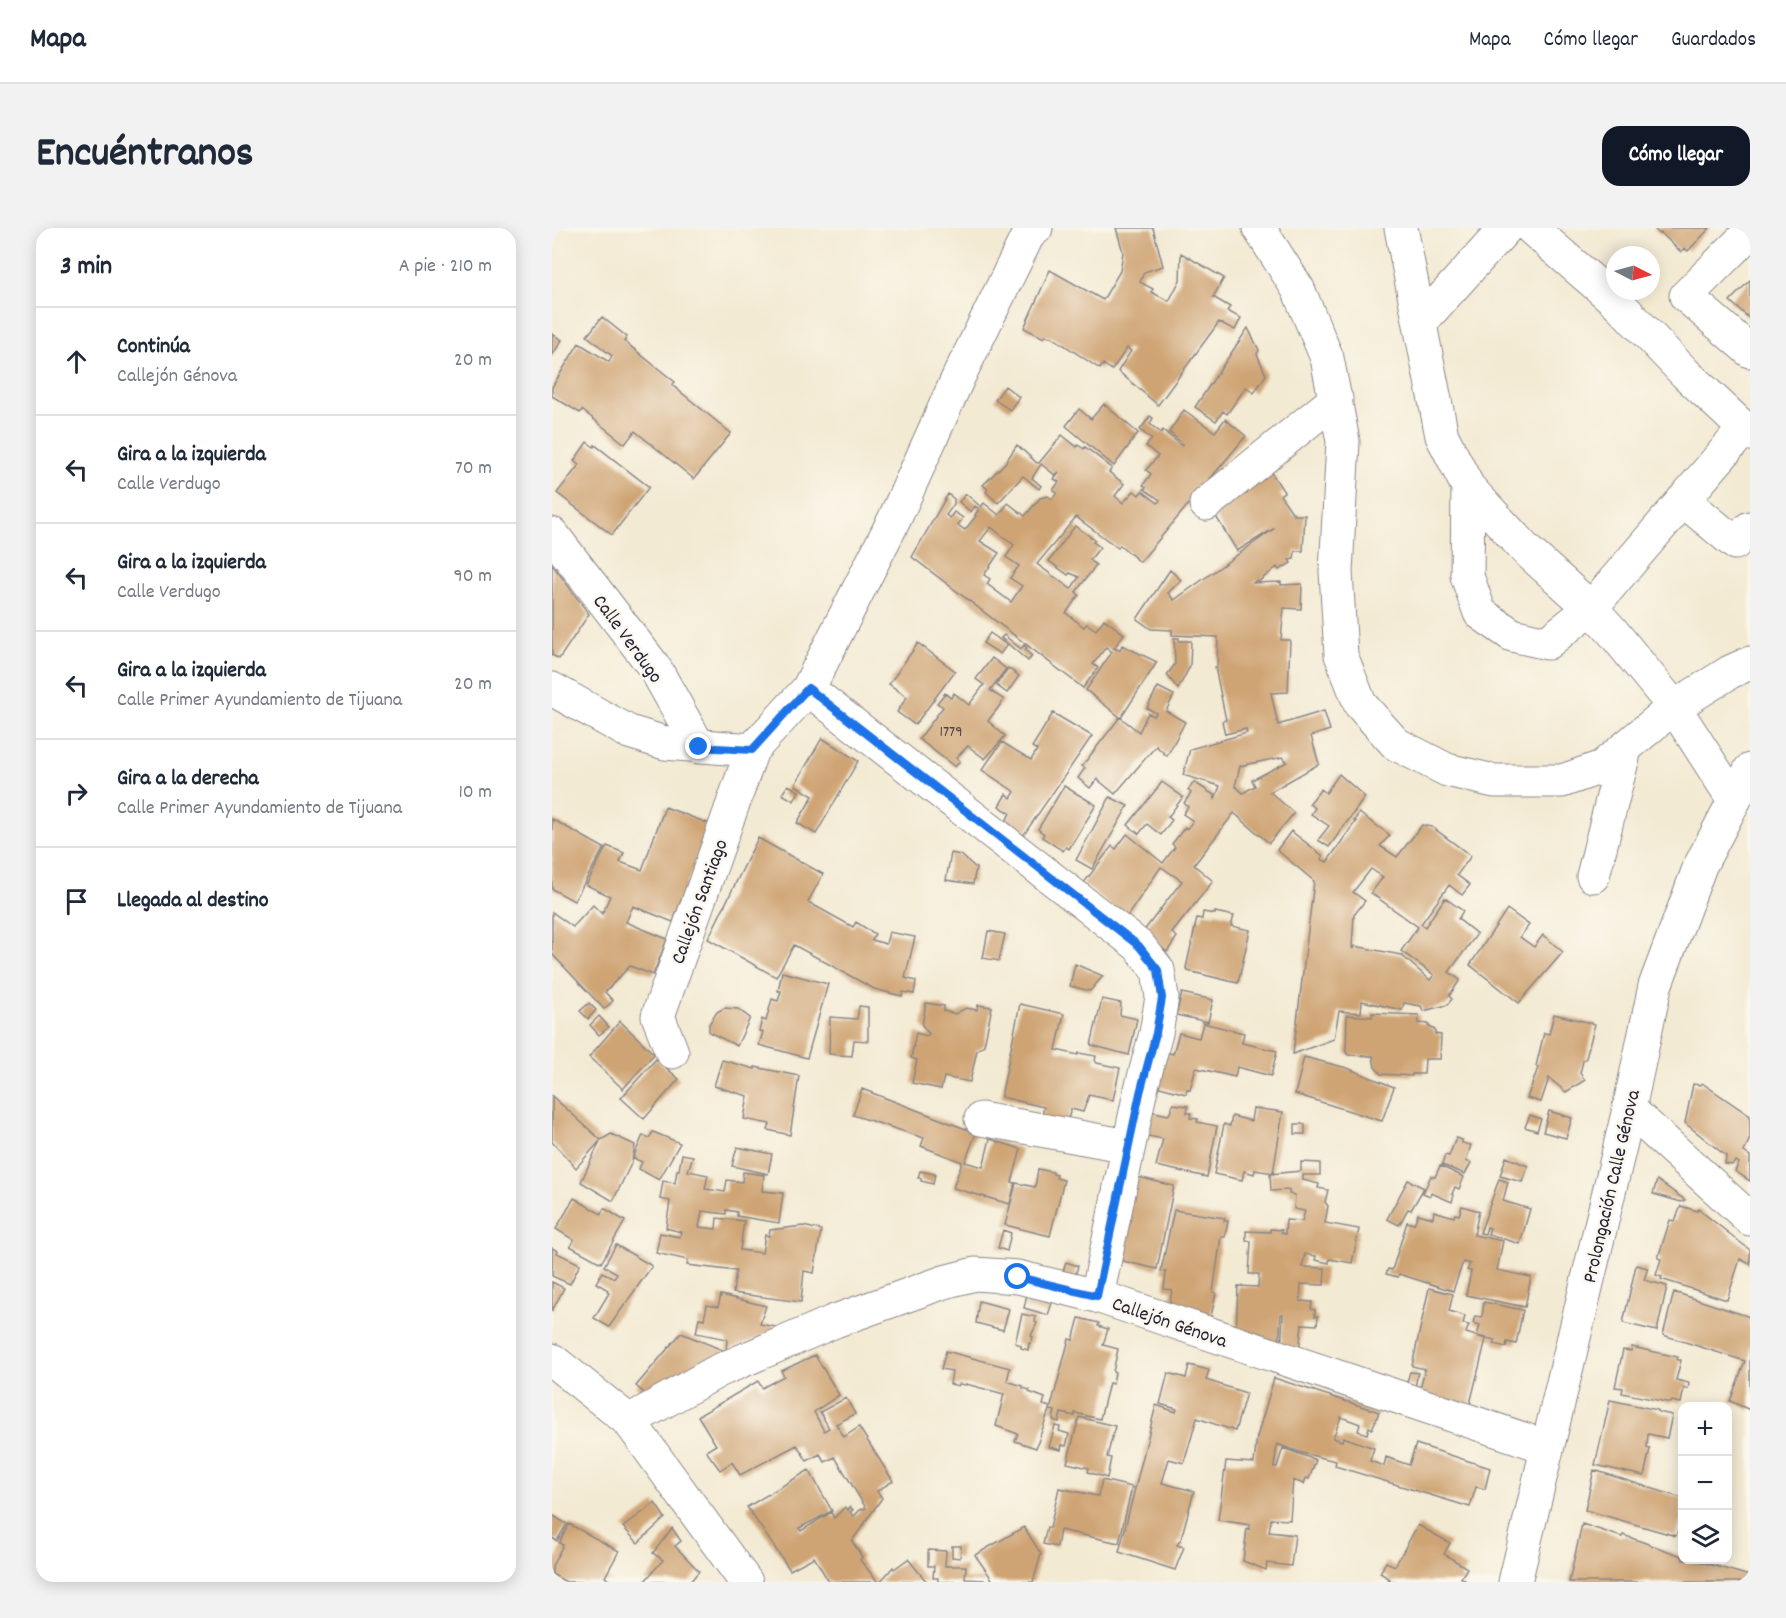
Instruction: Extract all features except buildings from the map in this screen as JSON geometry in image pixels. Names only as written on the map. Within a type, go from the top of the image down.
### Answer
[{"type":"street","points":[[552,689],[628,732],[665,743],[752,750],[808,688],[895,518],[963,368],[1028,235],[1035,228]]},
{"type":"street","points":[[1259,228],[1298,289],[1327,358],[1343,441],[1336,572],[1341,655],[1360,704],[1396,744],[1447,770],[1494,781],[1562,781],[1602,767],[1674,707],[1730,672],[1750,663]]},
{"type":"street","points":[[1401,228],[1442,436],[1468,487],[1525,549],[1591,608],[1674,707],[1734,800]]},
{"type":"street","points":[[1420,323],[1506,228]]},
{"type":"street","points":[[1468,487],[1467,576],[1480,613],[1512,635],[1547,643],[1591,608],[1683,500],[1747,432],[1685,373],[1620,305],[1531,228]]},
{"type":"street","points":[[1750,232],[1686,296],[1750,351]]},
{"type":"street","points":[[1206,504],[1336,399]]},
{"type":"street","points":[[1683,500],[1735,543],[1750,528]]},
{"type":"street","name":"Calle Verdugo","points":[[552,534],[654,668],[699,747]]},
{"type":"street","points":[[808,688],[1139,946],[1158,970],[1162,998],[1160,1009],[1128,1146],[1097,1296]]},
{"type":"street","points":[[1593,876],[1625,749]]},
{"type":"street","name":"Callejón Santiago","points":[[672,1052],[657,1016],[752,750]]},
{"type":"street","name":"Prolongación Calle Génova","points":[[1515,1582],[1629,1109],[1655,986],[1700,866],[1750,770]]},
{"type":"street","points":[[1629,1109],[1750,1218]]},
{"type":"street","points":[[981,1119],[1128,1146]]},
{"type":"street","name":"Callejón Génova","points":[[629,1421],[718,1371],[835,1321],[944,1282],[975,1274],[1018,1277],[1097,1296],[1547,1447]]},
{"type":"street","points":[[552,1360],[629,1421],[746,1582]]},
{"type":"route","points":[[699,747],[752,750],[808,688],[1139,946],[1158,970],[1162,998],[1156,1033],[1140,1093],[1097,1296],[1018,1277]]}]
